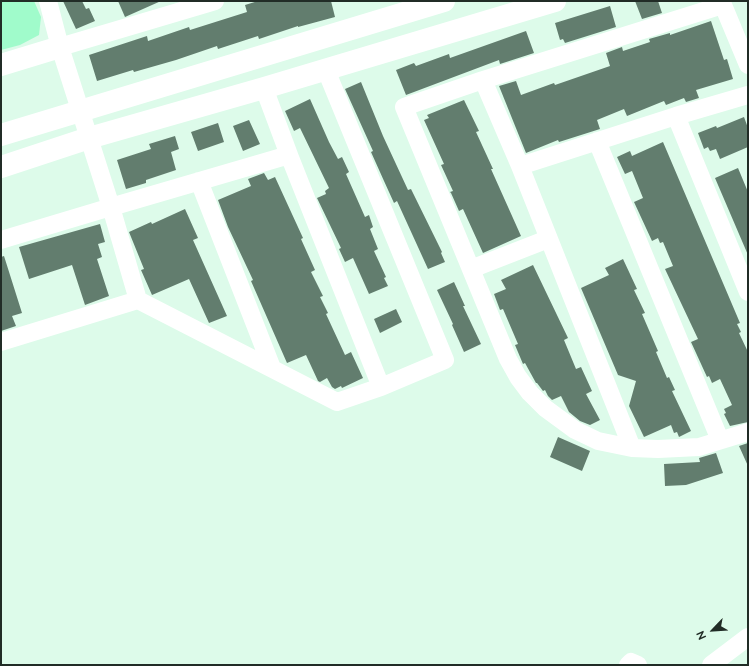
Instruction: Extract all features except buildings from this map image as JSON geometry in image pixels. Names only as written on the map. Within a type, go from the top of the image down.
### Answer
[{"type":"street","points":[[48,1],[60,47],[111,207],[138,300]]},
{"type":"street","points":[[1,65],[60,47],[177,6],[215,1]]},
{"type":"street","points":[[1,135],[444,1]]},
{"type":"street","points":[[1,167],[89,138],[326,70],[555,1]]},
{"type":"street","points":[[748,65],[723,4],[404,107],[508,359],[518,377],[530,393],[545,408],[575,430],[598,441],[632,448],[658,449],[699,447],[748,432]]},
{"type":"street","points":[[1,342],[138,300],[337,402],[381,387],[445,360],[326,70]]},
{"type":"street","points":[[484,80],[520,166],[632,448]]},
{"type":"street","points":[[264,88],[381,387]]},
{"type":"street","points":[[520,166],[676,116],[748,95]]},
{"type":"street","points":[[676,116],[748,292]]},
{"type":"street","points":[[597,141],[720,440]]},
{"type":"street","points":[[1,240],[289,155]]},
{"type":"street","points":[[199,181],[272,368]]},
{"type":"street","points":[[471,269],[548,239]]},
{"type":"street","points":[[711,665],[748,637]]},
{"type":"street","points":[[628,665],[631,662],[638,665]]},
{"type":"green space","points":[[1,1],[34,1],[41,17],[39,35],[20,45],[1,50]]}]
